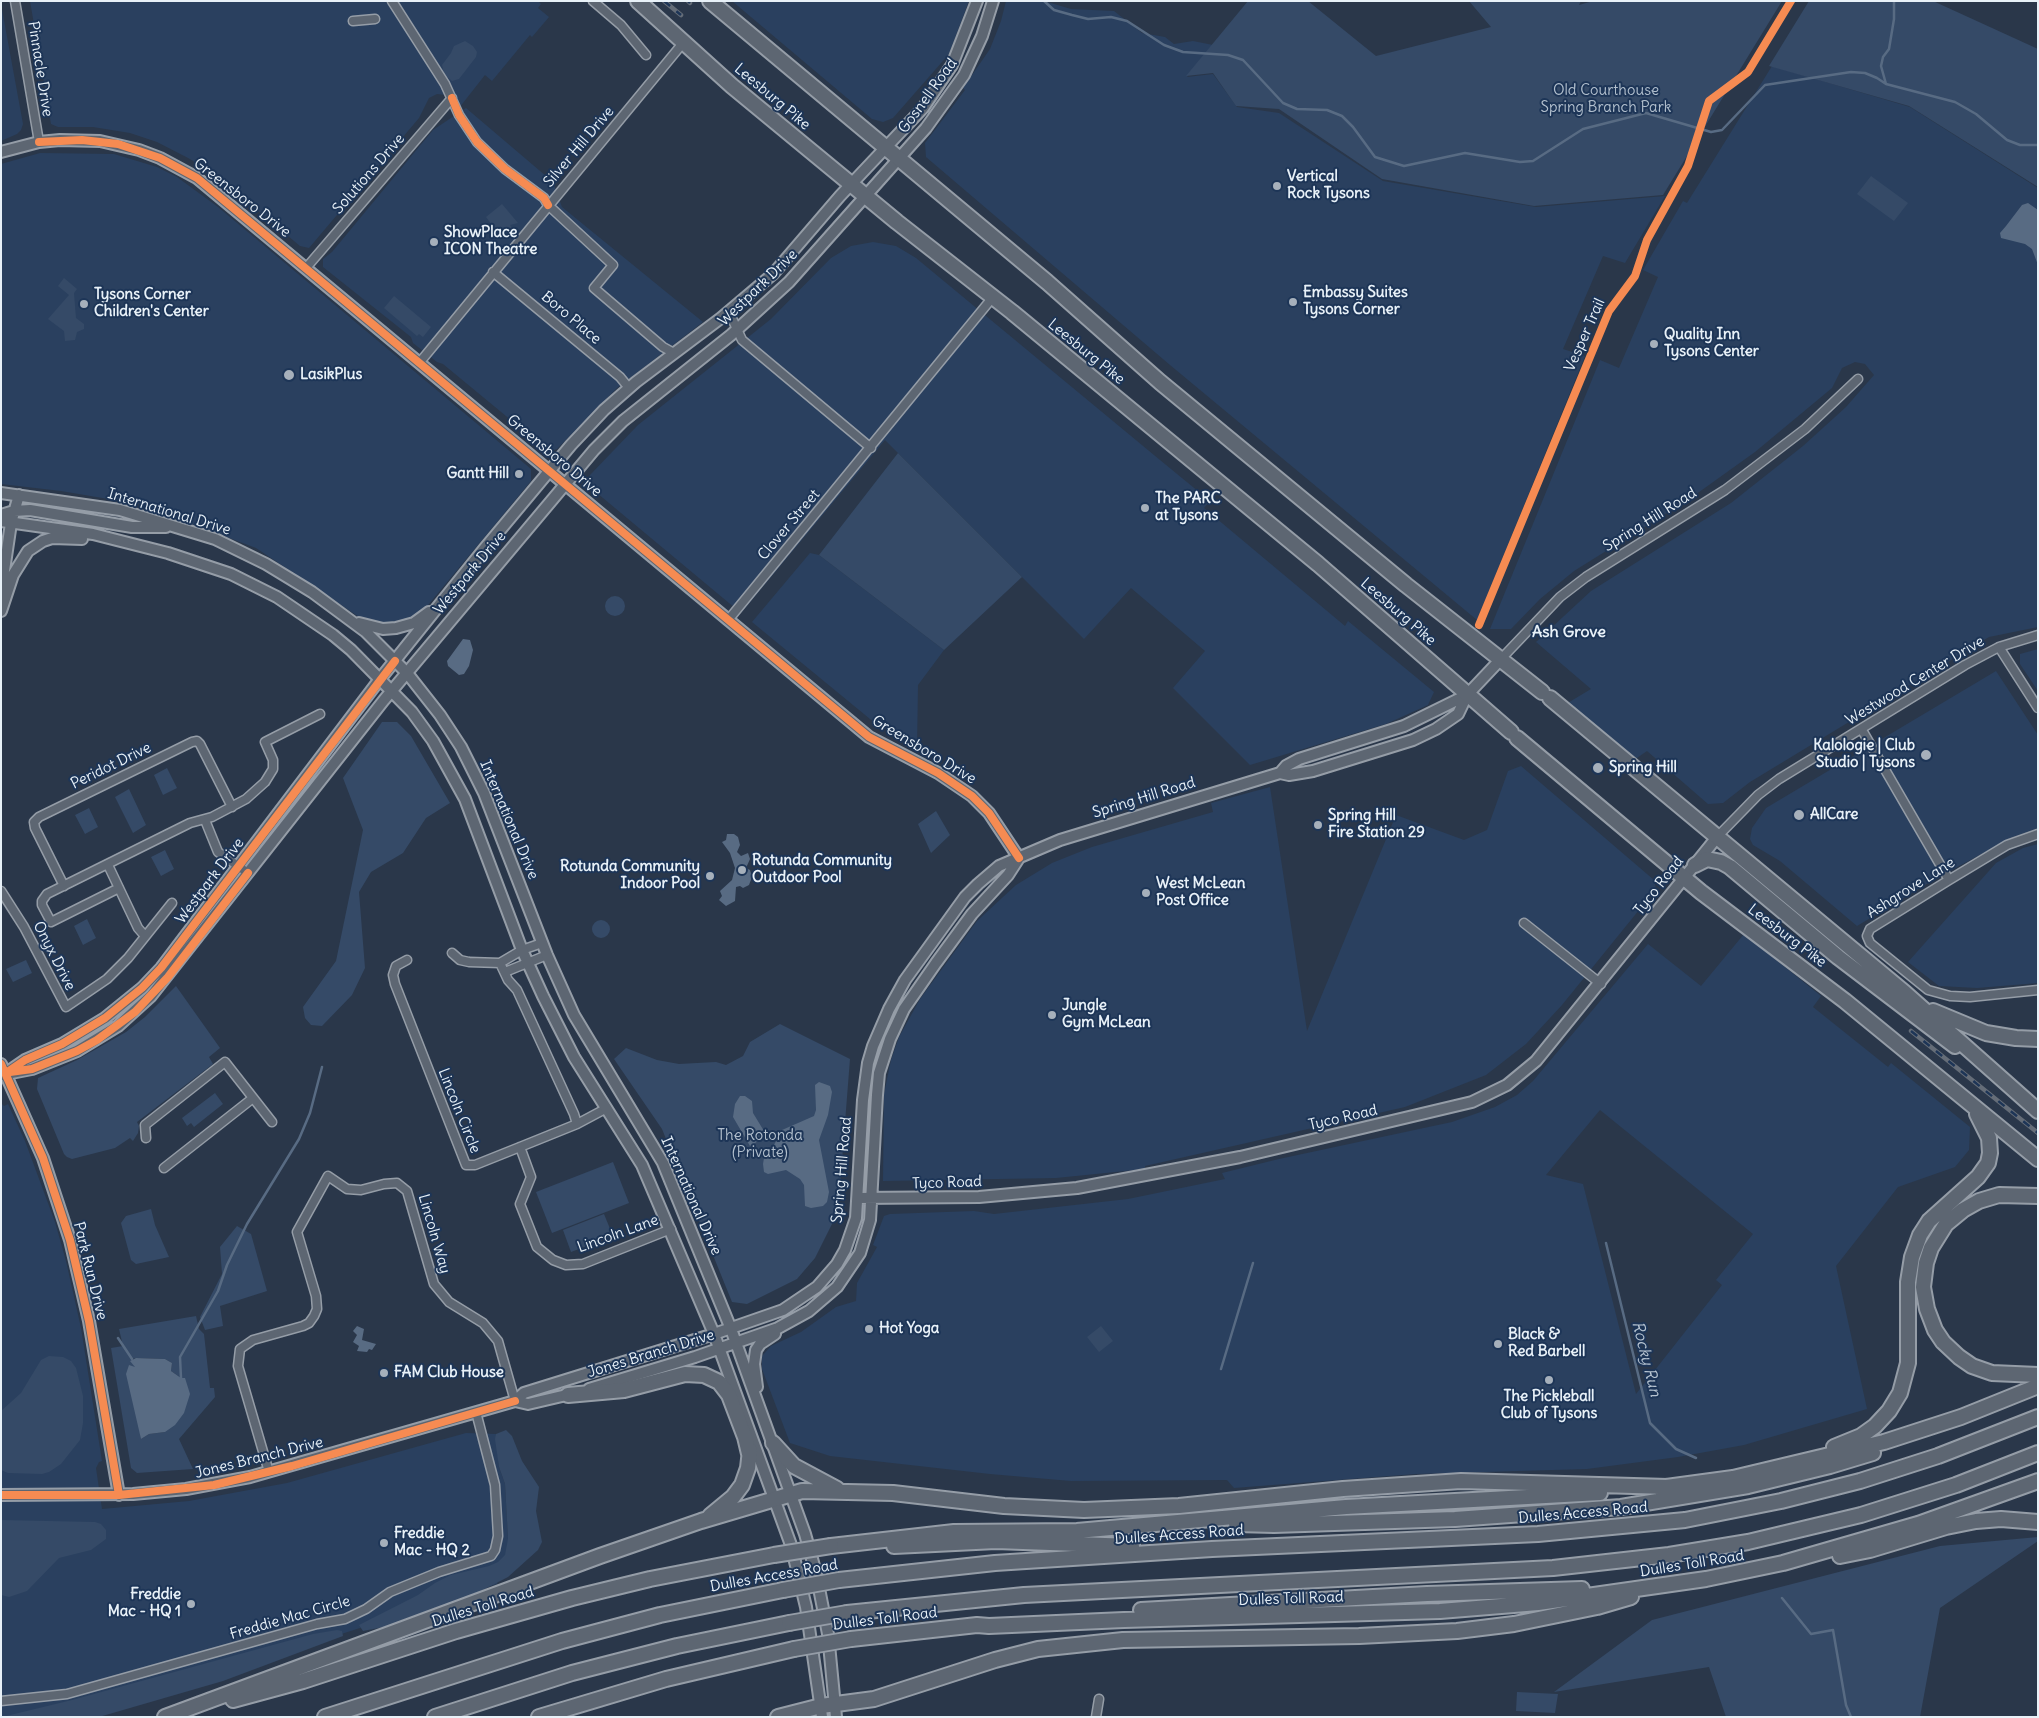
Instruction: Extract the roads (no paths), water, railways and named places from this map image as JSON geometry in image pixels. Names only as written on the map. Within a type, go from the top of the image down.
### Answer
[{"type":"highway","name":"Leesburg Pike","points":[[638,1],[683,43],[851,184],[993,297],[1326,571],[1514,735],[1685,878],[1845,1001],[2038,1159]]},
{"type":"highway","name":"Leesburg Pike","points":[[710,1],[1047,282],[1152,376],[1406,585],[1546,695],[1718,836],[1905,993],[2038,1111]]},
{"type":"highway","points":[[1695,865],[1707,859],[1721,862],[1730,867],[1838,957],[1934,1032],[1996,1072]]},
{"type":"highway","points":[[1905,993],[1931,1010],[1972,1029],[2009,1037],[2038,1039]]},
{"type":"highway","points":[[1773,1470],[1861,1436],[1882,1419],[1898,1397],[1904,1383],[1908,1363],[1908,1282],[1914,1249],[1929,1221],[1978,1177],[1989,1158],[1988,1133],[1978,1115],[1966,1100]]},
{"type":"highway","points":[[2038,1196],[1999,1195],[1979,1201],[1963,1210],[1946,1224],[1931,1248],[1926,1263],[1924,1287],[1927,1310],[1935,1330],[1943,1342],[1959,1358],[1972,1366],[1992,1373],[2038,1375]]},
{"type":"highway","points":[[568,1395],[624,1390],[685,1374],[704,1375],[720,1382],[729,1395],[745,1437],[750,1458]]},
{"type":"highway","name":"Dulles Toll Road","points":[[1171,1524],[1274,1526],[1534,1514],[1621,1507],[1712,1493],[1822,1468],[1874,1453],[1931,1428],[2038,1386]]},
{"type":"highway","points":[[701,1521],[716,1512],[733,1497],[742,1485],[750,1458],[746,1417]]},
{"type":"highway","name":"Dulles Access Road","points":[[325,1717],[562,1640],[660,1615],[839,1580],[994,1563],[1212,1549],[1566,1532],[1685,1520],[1834,1488],[1908,1467],[2038,1417]]},
{"type":"highway","name":"Dulles Toll Road","points":[[166,1717],[302,1681],[456,1631],[572,1598],[658,1577],[774,1555],[832,1546],[954,1532],[1077,1531],[1346,1507],[1568,1495],[1668,1487],[1773,1470],[1931,1428]]},
{"type":"highway","points":[[773,1443],[794,1466],[840,1491]]},
{"type":"highway","points":[[435,1717],[572,1673],[677,1646],[847,1613],[1024,1595],[1554,1568],[1679,1553],[1782,1535],[1861,1515],[1983,1475],[2038,1453]]},
{"type":"highway","name":"Dulles Toll Road","points":[[539,1717],[666,1679],[794,1649],[851,1639],[977,1625],[1440,1611],[1538,1603],[1685,1583],[1783,1563],[1918,1524],[2038,1480]]},
{"type":"highway","points":[[166,1717],[600,1556],[775,1498],[814,1490],[893,1493],[1004,1506],[1084,1510],[1179,1506],[1343,1488],[1461,1481],[1668,1487]]},
{"type":"highway","points":[[1783,1563],[1859,1552],[1946,1527],[1976,1521],[2008,1519],[2038,1522]]},
{"type":"highway","points":[[832,1546],[996,1542],[1156,1546],[1324,1539],[1403,1539]]},
{"type":"highway","points":[[778,1717],[836,1711],[995,1660],[1038,1649],[1123,1640],[1359,1636],[1457,1631],[1514,1624],[1597,1607],[1685,1583]]},
{"type":"main road","name":"Gosnell Road","points":[[851,184],[923,108],[947,74],[969,26],[977,1]]},
{"type":"main road","name":"Gosnell Road","points":[[865,195],[927,127],[964,75],[982,36],[993,1]]},
{"type":"main road","name":"Greensboro Drive","points":[[1,152],[39,142],[67,140],[100,141],[139,150],[160,158],[198,178],[870,737],[938,773],[970,794],[989,813],[1019,858]]},
{"type":"main road","name":"Westpark Drive","points":[[3,1070],[82,1033],[105,1018],[142,988],[161,968],[380,679],[550,470],[596,418],[629,388],[729,312],[776,271],[851,184]]},
{"type":"main road","name":"Westpark Drive","points":[[3,1070],[32,1069],[69,1054],[97,1040],[130,1016],[168,977],[392,690],[565,482],[623,421],[738,329],[789,282],[865,195]]},
{"type":"main road","name":"International Drive","points":[[1,493],[120,510],[215,539],[266,564],[312,592],[352,620],[407,673],[444,720],[476,777],[542,943],[574,1016],[663,1163],[737,1343]]},
{"type":"main road","points":[[1,591],[6,522],[14,511],[19,495]]},
{"type":"main road","points":[[1,515],[14,511],[30,510],[132,527],[177,527]]},
{"type":"main road","points":[[6,522],[93,534],[122,541],[214,568],[277,597],[333,635],[392,690],[424,727],[458,784],[522,950],[566,1041],[642,1166],[714,1334],[746,1417],[791,1545],[805,1602],[822,1711]]},
{"type":"main road","points":[[1,611],[18,564],[28,551],[43,541],[61,538],[122,541]]},
{"type":"main road","points":[[352,620],[376,628],[396,628],[414,623],[442,602]]},
{"type":"main road","name":"Spring Hill Road","points":[[714,1334],[783,1310],[817,1287],[837,1264],[845,1250],[856,1218],[865,1081],[873,1046],[885,1017],[905,980],[965,897],[999,866],[1060,840],[1280,773],[1289,775],[1313,770],[1413,740],[1436,729],[1458,714],[1468,695],[1501,659]]},
{"type":"main road","name":"Spring Hill Road","points":[[1280,773],[1286,766],[1299,759],[1404,726],[1468,695]]},
{"type":"main road","name":"Tyco Road","points":[[858,1198],[979,1197],[1086,1186],[1240,1157],[1455,1108],[1492,1094],[1521,1075],[1550,1046],[1718,836]]},
{"type":"main road","name":"Spring Hill Road","points":[[737,1343],[794,1320],[823,1300],[850,1270],[860,1253],[866,1236],[872,1198],[879,1074],[896,1024],[916,991],[972,914],[1008,875],[1019,858]]},
{"type":"main road","name":"Park Run Drive","points":[[3,1070],[43,1158],[70,1240],[89,1321],[119,1495]]},
{"type":"main road","points":[[758,1400],[754,1364],[756,1350],[766,1339],[794,1320]]},
{"type":"main road","name":"Jones Branch Drive","points":[[1,1495],[119,1495],[186,1489],[270,1472],[515,1401],[524,1393],[714,1334]]},
{"type":"main road","points":[[737,1343],[805,1534],[824,1606],[836,1711]]},
{"type":"main road","name":"Jones Branch Drive","points":[[515,1401],[528,1404],[568,1395],[737,1343]]},
{"type":"street","name":"Pinnacle Drive","points":[[15,1],[39,142]]},
{"type":"street","points":[[392,1],[477,142],[505,169],[544,198],[548,205],[613,265],[594,288],[663,347],[674,353]]},
{"type":"street","points":[[593,1],[621,25],[646,56]]},
{"type":"street","points":[[353,21],[375,19]]},
{"type":"street","name":"Silver Hill Drive","points":[[420,362],[683,43]]},
{"type":"street","name":"Solutions Drive","points":[[306,268],[452,98]]},
{"type":"street","name":"Boro Place","points":[[493,272],[620,377],[629,388]]},
{"type":"street","name":"Clover Street","points":[[729,619],[993,297]]},
{"type":"street","points":[[729,312],[742,340],[871,448]]},
{"type":"street","name":"Spring Hill Road","points":[[1501,659],[1560,597],[1586,577],[1725,490],[1805,429],[1858,379]]},
{"type":"street","name":"Westwood Center Drive","points":[[1718,836],[1736,816],[1772,784],[1999,647],[2038,635]]},
{"type":"street","points":[[1999,647],[2038,708]]},
{"type":"street","points":[[119,888],[51,922],[42,901],[46,894],[190,823],[205,820],[232,807],[255,792],[271,773],[274,762],[264,742],[320,714]]},
{"type":"street","points":[[1862,730],[1949,880]]},
{"type":"street","name":"Peridot Drive","points":[[64,886],[35,828],[34,822],[39,817],[192,742],[197,741],[200,744],[232,807]]},
{"type":"street","points":[[205,820],[218,852],[248,873]]},
{"type":"street","name":"Ashgrove Lane","points":[[2038,834],[2007,845],[1870,929],[1867,936],[1870,943],[1928,990],[1950,996],[1970,997],[2038,990]]},
{"type":"street","points":[[108,865],[138,928],[145,936]]},
{"type":"street","name":"Onyx Drive","points":[[1,891],[24,927],[66,1007],[106,979],[128,958],[172,903]]},
{"type":"street","points":[[1524,923],[1601,984]]},
{"type":"street","points":[[452,953],[460,960],[469,962],[500,963],[522,950],[542,943]]},
{"type":"street","points":[[505,972],[547,955]]},
{"type":"street","name":"Lincoln Circle","points":[[407,960],[396,966],[392,975],[466,1166],[475,1165],[577,1124],[606,1108]]},
{"type":"street","points":[[500,963],[517,990],[577,1124]]},
{"type":"street","points":[[146,1138],[145,1125],[225,1062],[272,1122]]},
{"type":"street","points":[[164,1168],[253,1098]]},
{"type":"street","name":"Lincoln Lane","points":[[520,1147],[531,1177],[520,1204],[537,1247],[553,1260],[566,1265],[583,1264],[670,1229]]},
{"type":"street","name":"Lincoln Way","points":[[270,1472],[238,1366],[240,1349],[253,1340],[310,1323],[314,1316],[317,1309],[316,1296],[297,1232],[328,1176],[348,1189],[361,1190],[397,1183],[407,1191],[434,1284],[449,1302],[483,1323],[498,1341],[515,1401]]},
{"type":"street","name":"Freddie Mac Circle","points":[[1,1701],[67,1694],[317,1624],[345,1619],[366,1609],[390,1592],[449,1568],[491,1556],[495,1550],[498,1536],[495,1485],[476,1412]]},
{"type":"street","points":[[1096,1717],[1099,1699]]},
{"type":"waterway","points":[[1044,1],[1054,10],[1088,19],[1111,17],[1127,21],[1164,45],[1183,52],[1228,55],[1243,60],[1283,103],[1297,109],[1327,110],[1342,116],[1353,127],[1375,157],[1404,166],[1465,153],[1520,162],[1533,161],[1583,129],[1646,113],[1711,132],[1722,130],[1765,85],[1851,72],[1865,73],[1886,84],[1955,102],[1976,114],[2007,140],[2020,145],[2038,145]]},
{"type":"waterway","points":[[1886,84],[1881,66],[1883,57],[1889,49],[1894,19],[1894,1]]},
{"type":"waterway","points":[[181,1378],[180,1357],[218,1291],[227,1265],[247,1224],[299,1139],[310,1113],[322,1067]]},
{"type":"waterway","name":"Rocky Run","points":[[1606,1243],[1650,1423],[1676,1449],[1696,1458]]},
{"type":"waterway","points":[[1221,1369],[1253,1263]]},
{"type":"waterway","points":[[118,1338],[132,1359]]},
{"type":"waterway","name":"Rocky Run","points":[[1782,1598],[1811,1634],[1833,1630],[1846,1705],[1851,1717]]},
{"type":"railway","points":[[664,1],[681,15]]},
{"type":"railway","points":[[1911,1031],[2038,1133]]},
{"type":"place","name":"Vertical Rock Tysons","points":[[1277,186]]},
{"type":"place","name":"ShowPlace ICON Theatre","points":[[434,242]]},
{"type":"place","name":"Embassy Suites Tysons Corner","points":[[1293,302]]},
{"type":"place","name":"Tysons Corner Children's Center","points":[[84,304]]},
{"type":"place","name":"Quality Inn Tysons Center","points":[[1654,344]]},
{"type":"place","name":"LasikPlus","points":[[289,375]]},
{"type":"place","name":"Gantt Hill","points":[[519,474]]},
{"type":"place","name":"The PARC at Tysons","points":[[1145,508]]},
{"type":"place","name":"Kalologie | Club Studio | Tysons","points":[[1926,755]]},
{"type":"place","name":"Spring Hill","points":[[1598,768]]},
{"type":"place","name":"AllCare","points":[[1799,815]]},
{"type":"place","name":"Spring Hill Fire Station 29","points":[[1318,825]]},
{"type":"place","name":"Rotunda Community Outdoor Pool","points":[[742,870]]},
{"type":"place","name":"Rotunda Community Indoor Pool","points":[[710,876]]},
{"type":"place","name":"West McLean Post Office","points":[[1146,893]]},
{"type":"place","name":"Jungle Gym McLean","points":[[1052,1015]]},
{"type":"place","name":"Hot Yoga","points":[[869,1329]]},
{"type":"place","name":"Black & Red Barbell","points":[[1498,1344]]},
{"type":"place","name":"FAM Club House","points":[[384,1373]]},
{"type":"place","name":"The Pickleball Club of Tysons","points":[[1549,1380]]},
{"type":"place","name":"Freddie Mac - HQ 2","points":[[384,1543]]},
{"type":"place","name":"Freddie Mac - HQ 1","points":[[191,1604]]},
{"type":"district","name":"Ash Grove","points":[[1569,632]]},
{"type":"park label","name":"Old Courthouse Spring Branch Park","points":[[1606,100]]},
{"type":"park label","name":"The Rotonda (Private)","points":[[760,1144]]}]
